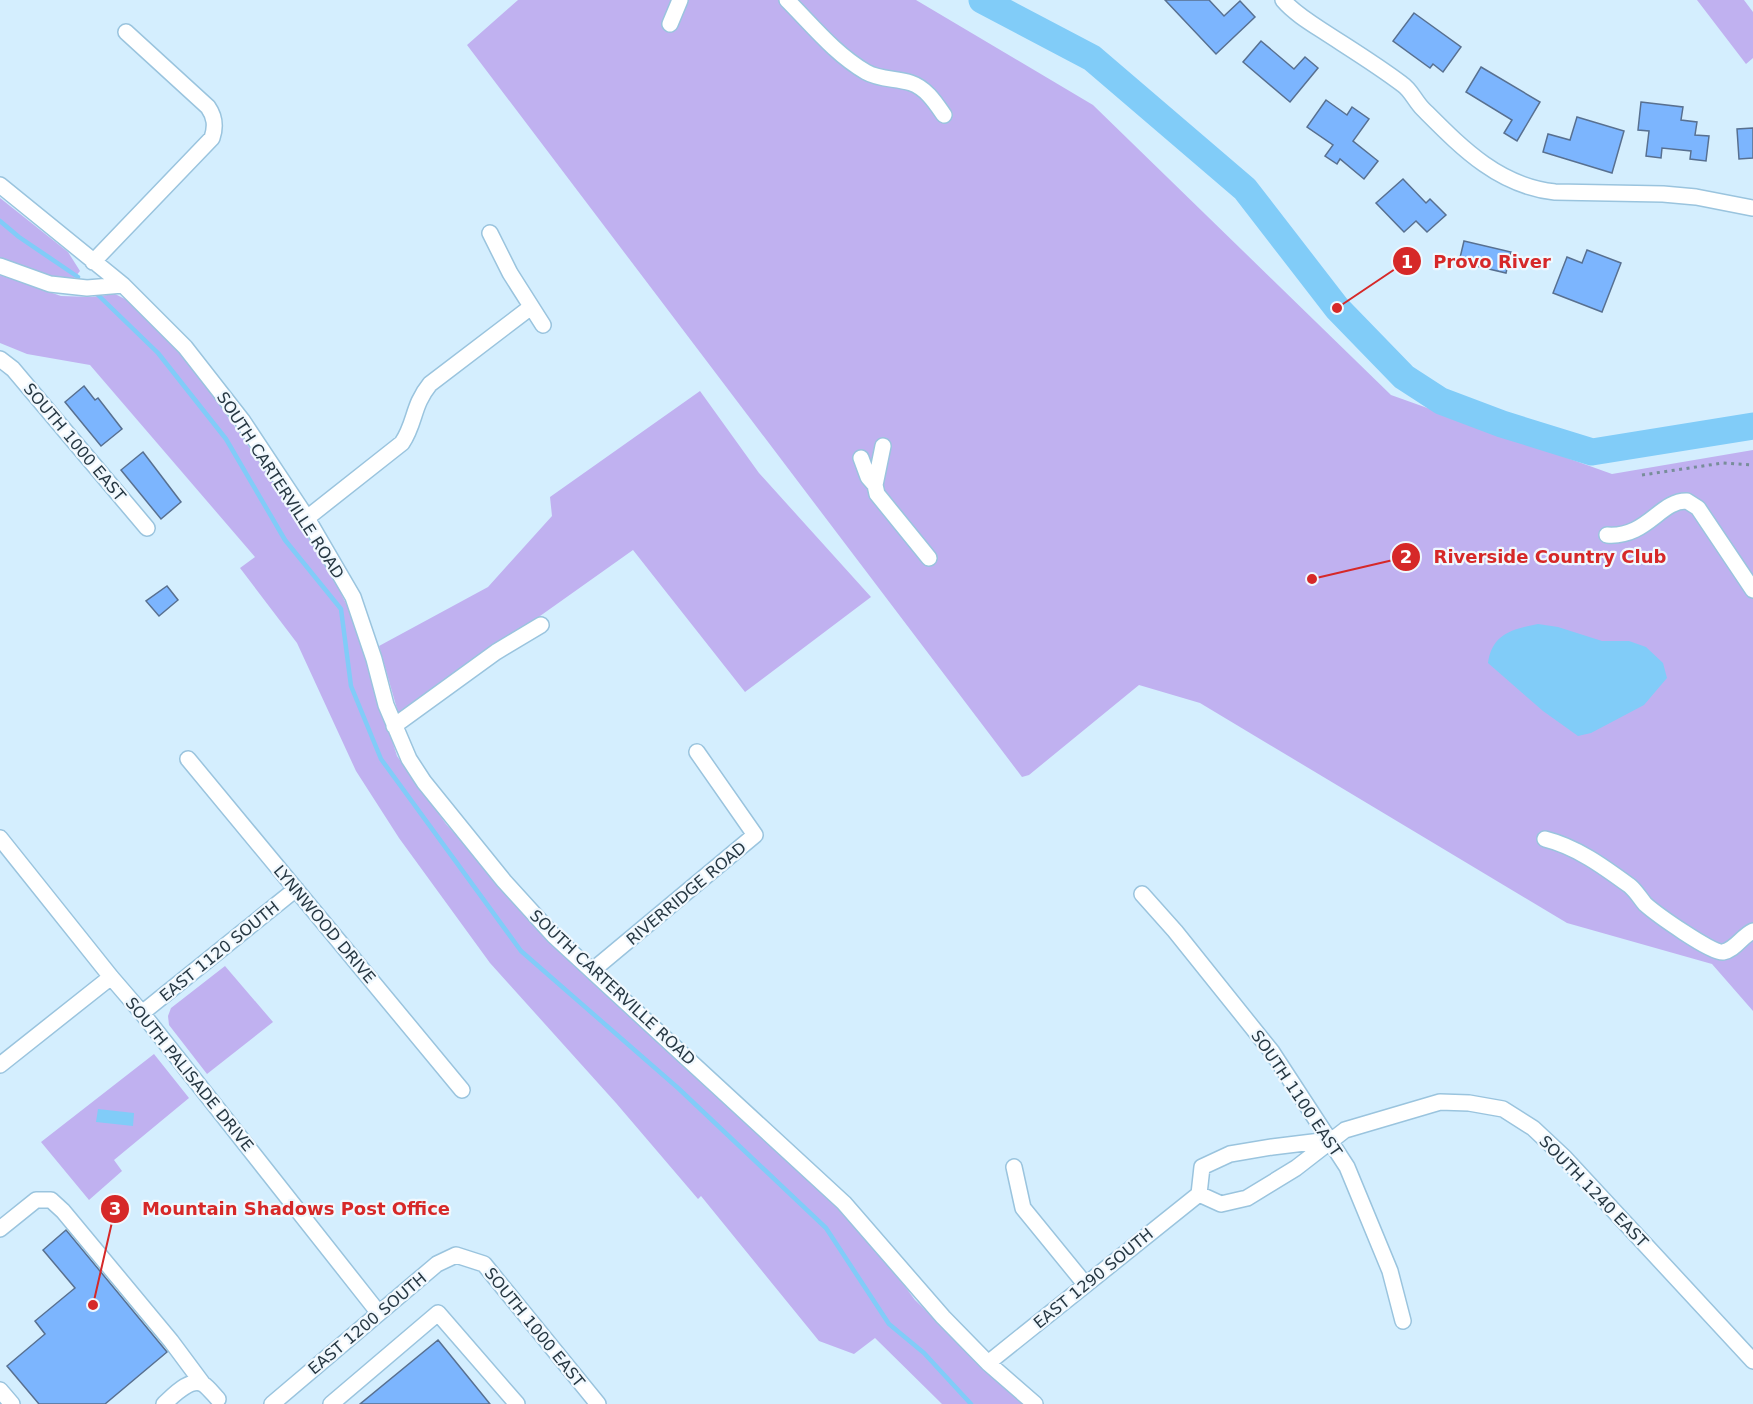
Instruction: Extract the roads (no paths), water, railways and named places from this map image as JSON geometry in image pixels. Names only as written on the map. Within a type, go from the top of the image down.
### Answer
[{"type":"street","points":[[670,24],[680,0]]},
{"type":"street","points":[[787,0],[813,28],[855,65],[878,78],[912,83],[926,91],[944,115]]},
{"type":"street","points":[[1283,0],[1309,22],[1405,86],[1426,112],[1498,175],[1539,190],[1685,196],[1752,208]]},
{"type":"street","points":[[93,262],[212,138],[215,123],[208,107],[126,32]]},
{"type":"street","name":"SOUTH CARTERVILLE ROAD","points":[[0,185],[123,285],[192,356],[242,420],[307,518],[353,597],[394,726],[409,759],[424,782],[504,881],[554,936],[594,970],[844,1203],[943,1317],[988,1363],[1035,1404]]},
{"type":"street","points":[[490,232],[510,273],[543,325]]},
{"type":"street","points":[[0,266],[50,284],[87,288],[123,285]]},
{"type":"street","points":[[307,518],[402,443],[408,434],[414,409],[420,396],[430,384],[531,307]]},
{"type":"street","name":"SOUTH 1000 EAST","points":[[0,359],[14,369],[147,528]]},
{"type":"street","points":[[883,446],[875,484],[877,494],[929,558]]},
{"type":"street","points":[[861,458],[868,477],[875,484]]},
{"type":"street","points":[[1607,535],[1629,534],[1675,504],[1687,501],[1698,508],[1753,590]]},
{"type":"street","points":[[394,726],[496,652],[541,625]]},
{"type":"street","name":"RIVERRIDGE ROAD","points":[[594,970],[755,836],[697,752]]},
{"type":"street","name":"LYNNWOOD DRIVE","points":[[188,759],[462,1090]]},
{"type":"street","name":"SOUTH PALISADE DRIVE","points":[[0,838],[142,1013],[378,1312]]},
{"type":"street","points":[[1545,839],[1570,847],[1580,853],[1632,888],[1652,909],[1714,951],[1722,952],[1730,949],[1753,931]]},
{"type":"street","name":"EAST 1120 SOUTH","points":[[142,1013],[296,889]]},
{"type":"street","name":"SOUTH 1100 EAST","points":[[1142,894],[1175,931],[1272,1052],[1347,1167],[1390,1271],[1403,1321]]},
{"type":"street","points":[[0,1065],[111,976]]},
{"type":"street","name":"SOUTH 1240 EAST","points":[[1329,1140],[1345,1130],[1440,1102],[1469,1103],[1503,1110],[1533,1128],[1565,1158],[1753,1361]]},
{"type":"street","points":[[1329,1140],[1296,1168],[1246,1198],[1221,1204],[1199,1194],[1202,1167],[1230,1154],[1329,1140]]},
{"type":"street","points":[[1014,1167],[1023,1208],[1085,1284]]},
{"type":"street","name":"EAST 1290 SOUTH","points":[[988,1363],[1199,1194]]},
{"type":"street","points":[[0,1229],[36,1200],[51,1200],[63,1211],[171,1341],[217,1402]]},
{"type":"street","name":"EAST 1200 SOUTH","points":[[272,1404],[378,1312],[438,1264],[456,1256],[467,1258]]},
{"type":"street","name":"SOUTH 1000 EAST","points":[[467,1258],[484,1264],[598,1404]]},
{"type":"street","points":[[331,1404],[438,1313],[517,1404]]},
{"type":"street","points":[[164,1404],[185,1387],[196,1383],[203,1384]]},
{"type":"street","points":[[0,1390],[12,1404]]},
{"type":"water","points":[[1538,624],[1558,627],[1602,641],[1629,641],[1646,647],[1663,663],[1667,678],[1644,705],[1591,733],[1578,736],[1543,711],[1488,663],[1494,645],[1505,634]]},
{"type":"water","points":[[98,1109],[134,1113],[133,1126],[96,1122]]},
{"type":"waterway","points":[[982,0],[1092,58],[1245,189],[1337,308],[1404,377],[1441,401],[1502,424],[1592,452],[1753,426]]},
{"type":"waterway","points":[[0,221],[19,237],[78,277]]},
{"type":"waterway","points":[[97,294],[158,353],[226,439],[285,540],[341,609],[351,686],[381,759],[521,951],[678,1088],[826,1228],[889,1324],[924,1353],[971,1404]]},
{"type":"place","name":"Provo River","points":[[1337,308]]},
{"type":"place","name":"Riverside Country Club","points":[[1312,579]]},
{"type":"place","name":"Mountain Shadows Post Office","points":[[93,1305]]}]
